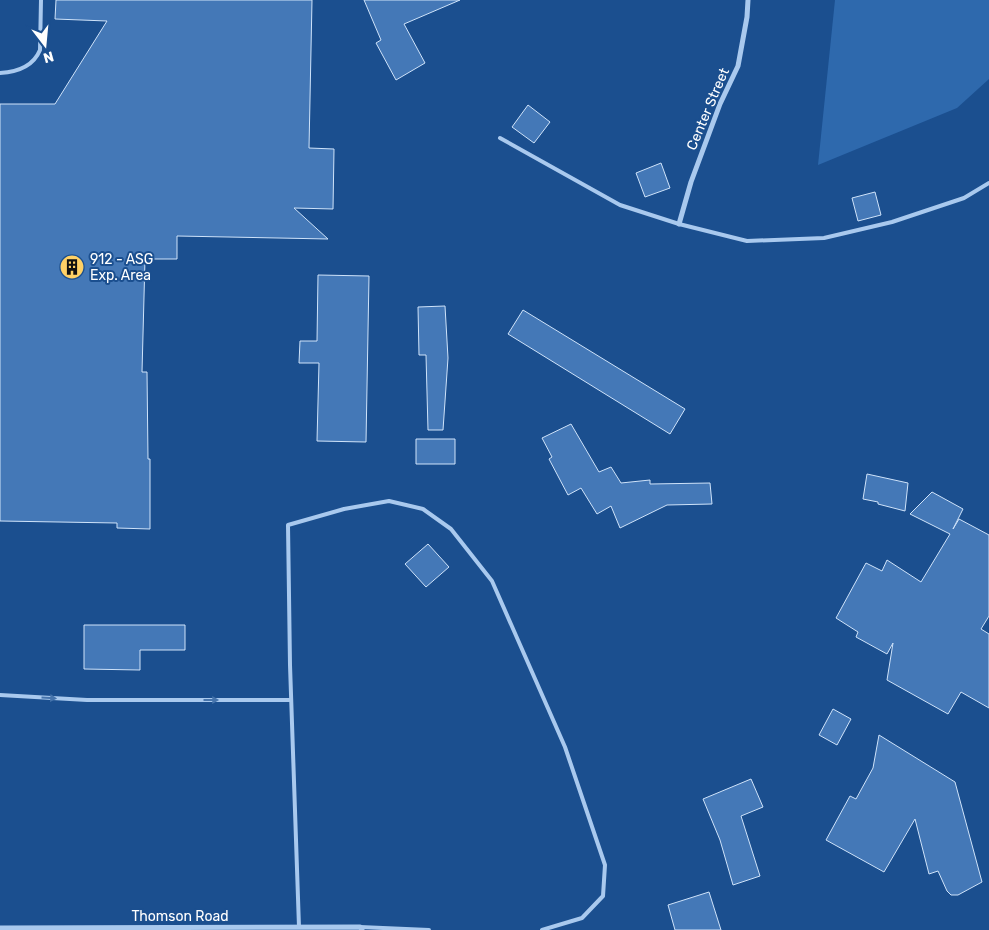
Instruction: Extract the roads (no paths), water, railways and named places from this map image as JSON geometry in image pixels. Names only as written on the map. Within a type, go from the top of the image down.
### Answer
[{"type":"street","name":"Center Street","points":[[679,224],[690,182],[720,104],[738,66],[747,17],[748,0]]},
{"type":"street","name":"Thomson Road","points":[[0,928],[361,928]]},
{"type":"lane","points":[[0,73],[10,73],[26,66],[37,58],[40,50],[41,0]]},
{"type":"lane","points":[[500,138],[620,206],[679,224],[747,241],[824,238],[892,222],[964,198],[989,183]]},
{"type":"lane","points":[[299,927],[291,700],[288,524],[344,509],[389,501],[423,509],[451,528],[492,581],[564,747],[605,865],[604,896],[582,918],[542,930]]},
{"type":"lane","points":[[0,695],[87,700],[291,700]]},
{"type":"lane","points":[[361,928],[429,930]]},
{"type":"place","name":"912 - ASG Exp. Area","points":[[72,267]]}]
